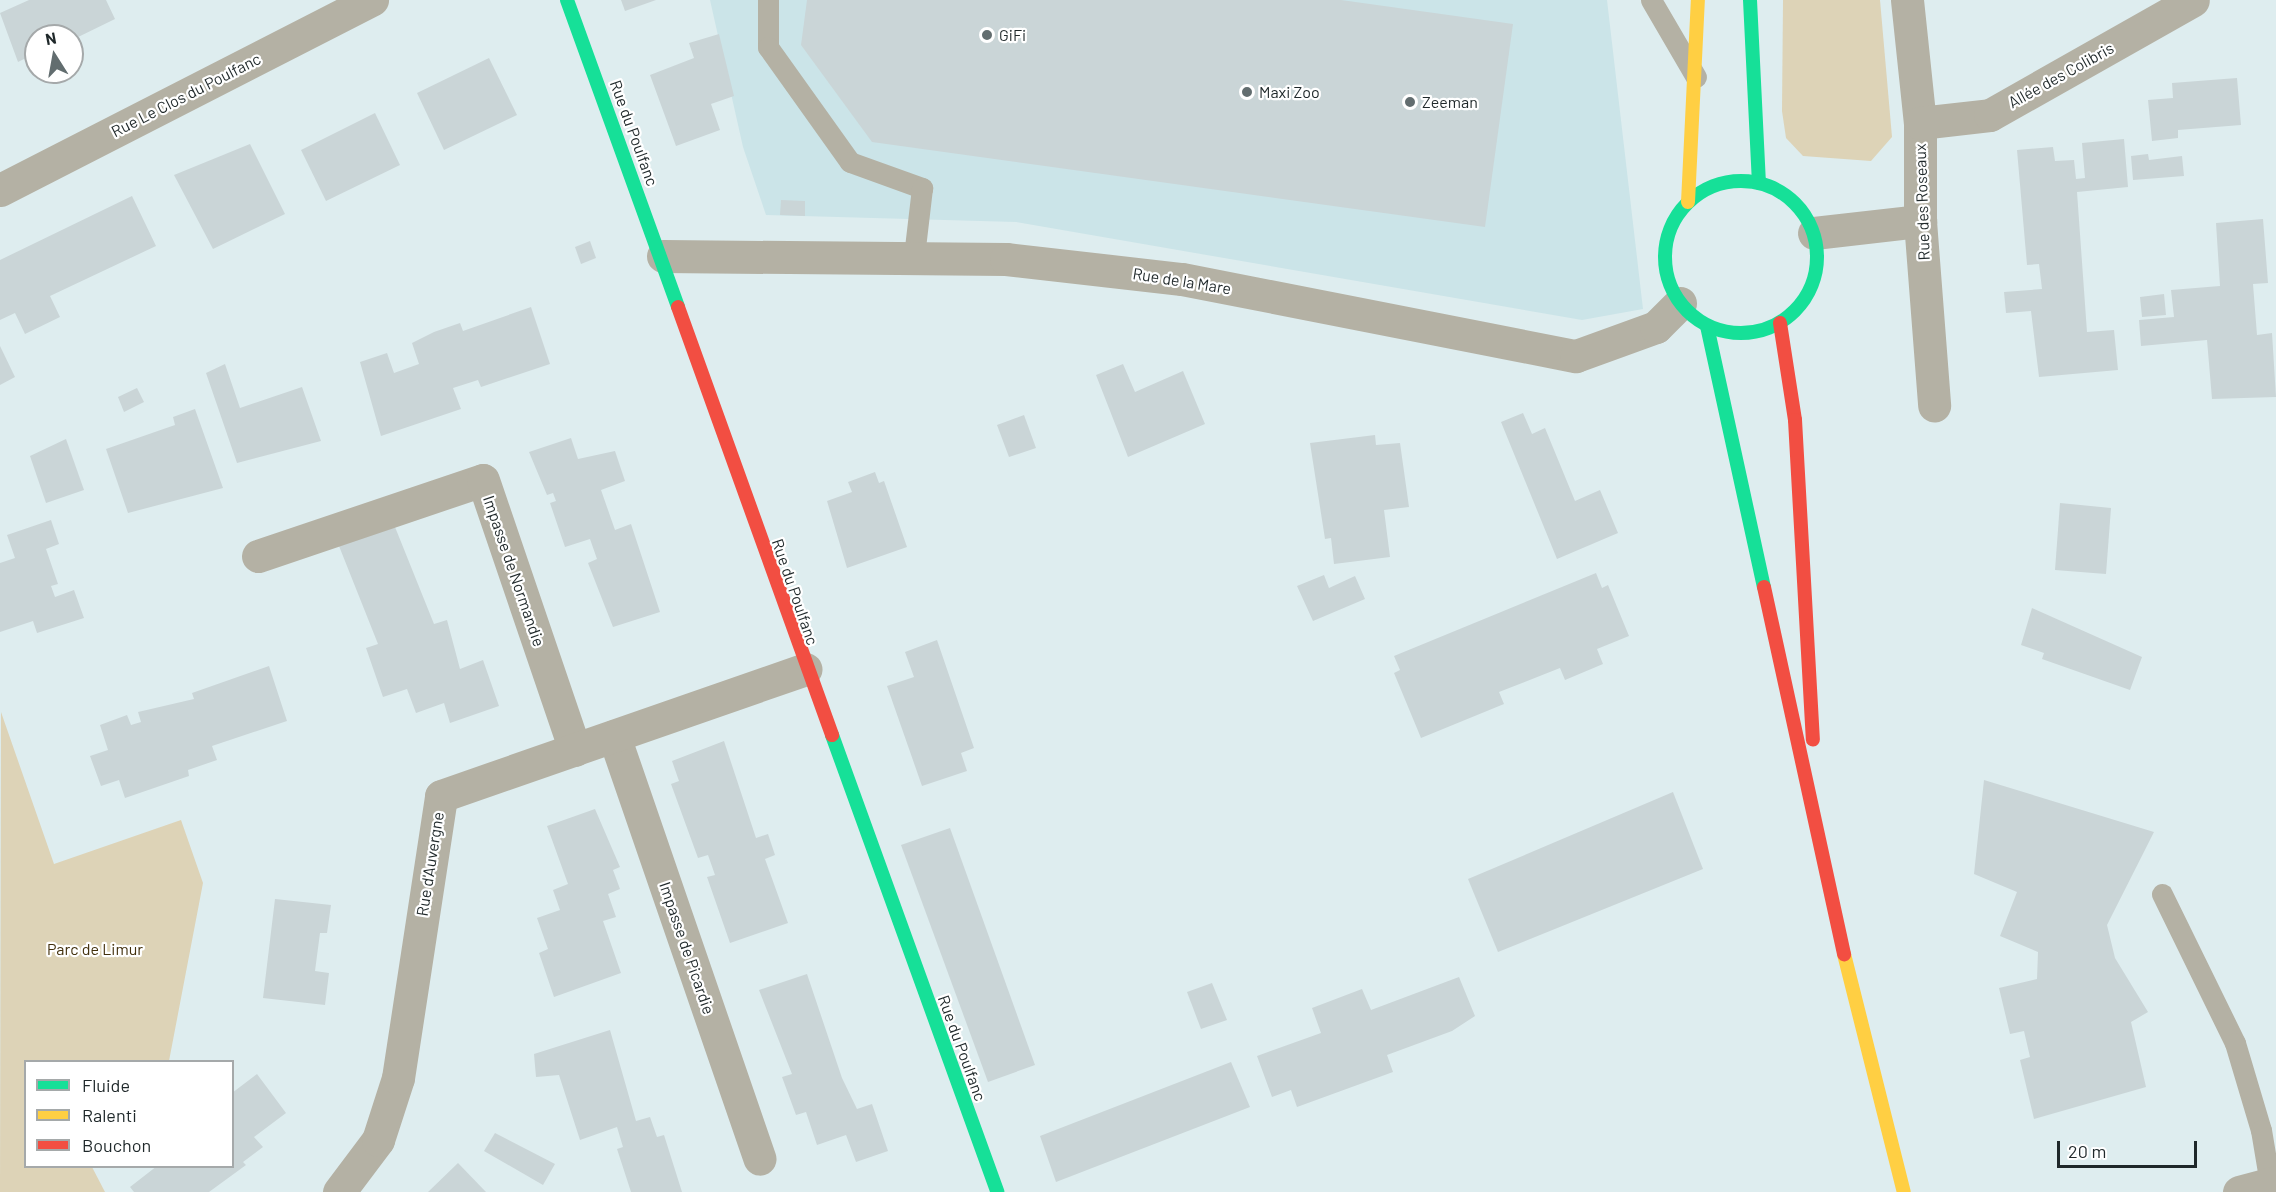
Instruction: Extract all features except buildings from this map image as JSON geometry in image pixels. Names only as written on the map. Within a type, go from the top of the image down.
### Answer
[{"type":"main road","name":"Rue du Poulfanc","points":[[567,0],[663,256],[804,669],[997,1192]]},
{"type":"main road","points":[[1688,202],[1733,181],[1759,183],[1782,193],[1814,233],[1818,259],[1813,284],[1800,307],[1780,323],[1756,333],[1707,326],[1680,303],[1665,270],[1665,245],[1688,202],[1698,82],[1698,0]]},
{"type":"main road","points":[[1750,0],[1759,183]]},
{"type":"main road","points":[[1780,323],[1795,420],[1819,849]]},
{"type":"main road","points":[[1707,326],[1865,1052],[1904,1192]]},
{"type":"street","name":"Rue Le Clos du Poulfanc","points":[[0,190],[372,0]]},
{"type":"street","name":"Rue des Roseaux","points":[[1907,0],[1920,123],[1920,221],[1934,405]]},
{"type":"street","name":"Allée des Colibris","points":[[1920,123],[1989,115],[2193,0]]},
{"type":"street","points":[[1814,233],[1920,221]]},
{"type":"street","name":"Rue de la Mare","points":[[663,256],[1006,258],[1182,279],[1576,356],[1656,327],[1680,303]]},
{"type":"street","name":"Impasse de Normandie","points":[[258,556],[483,480],[574,750]]},
{"type":"street","name":"Rue d'Auvergne","points":[[339,1192],[378,1140],[398,1078],[441,796],[804,669]]},
{"type":"street","name":"Impasse de Picardie","points":[[614,736],[760,1159]]},
{"type":"street","points":[[2239,1192],[2273,1183]]},
{"type":"lane","points":[[768,0],[768,47],[850,162],[922,188],[914,256]]},
{"type":"lane","points":[[1651,0],[1698,82]]},
{"type":"lane","points":[[2162,894],[2235,1043],[2261,1130],[2273,1183]]},
{"type":"shaded area","points":[[710,0],[1607,0],[1643,309],[1582,320],[1016,222],[766,215],[743,147]]},
{"type":"green space","points":[[1783,0],[1880,0],[1892,137],[1871,161],[1803,156],[1786,138],[1782,111]]},
{"type":"green space","name":"Parc de Limur","points":[[1,712],[54,864],[181,820],[203,883],[169,1060],[24,1060],[24,1168],[93,1168],[105,1192],[0,1192]]},
{"type":"traffic: fast","points":[[567,0],[678,307]]},
{"type":"traffic: fast","points":[[1750,0],[1759,183]]},
{"type":"traffic: fast","points":[[1741,181],[1770,187],[1795,203],[1811,228],[1817,257],[1811,286],[1795,311],[1770,327],[1741,333],[1712,327],[1687,311],[1671,286],[1665,257],[1671,228],[1687,203],[1712,187],[1741,181]]},
{"type":"traffic: fast","points":[[1707,326],[1764,587]]},
{"type":"traffic: fast","points":[[832,735],[997,1192]]},
{"type":"traffic: slow","points":[[1688,202],[1698,0]]},
{"type":"traffic: slow","points":[[1844,954],[1904,1192]]},
{"type":"traffic: jam","points":[[678,307],[832,735]]},
{"type":"traffic: jam","points":[[1780,323],[1795,420],[1813,739]]},
{"type":"traffic: jam","points":[[1764,587],[1844,954]]},
{"type":"place","name":"GiFi","points":[[987,35]]},
{"type":"place","name":"Maxi Zoo","points":[[1247,92]]},
{"type":"place","name":"Zeeman","points":[[1410,102]]}]
